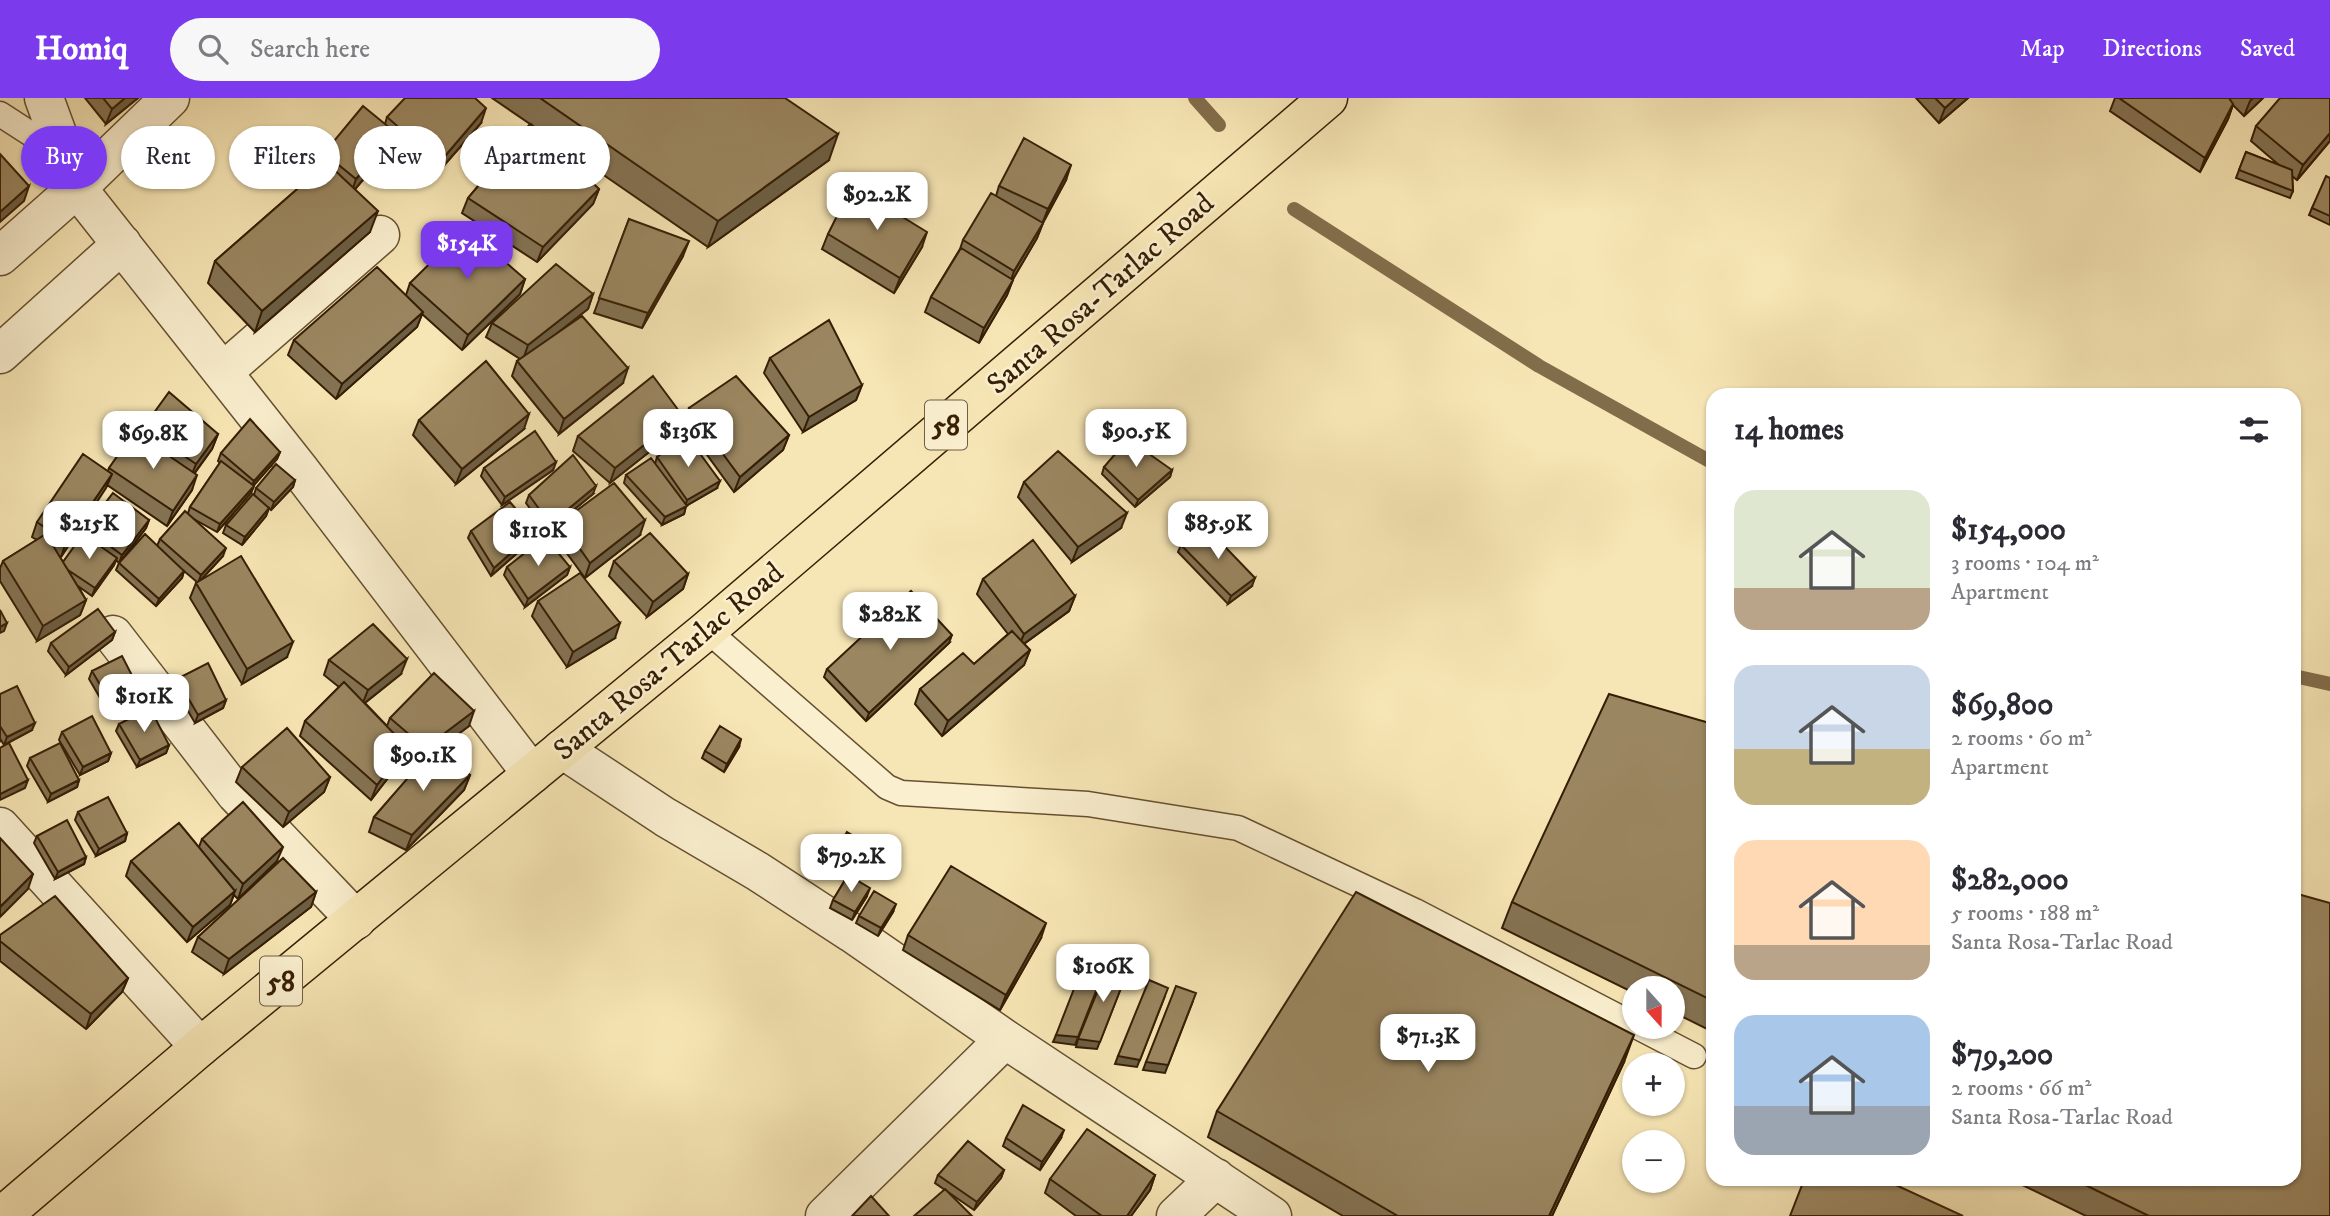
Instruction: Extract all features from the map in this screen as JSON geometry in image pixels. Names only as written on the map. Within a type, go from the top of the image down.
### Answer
[{"type":"highway","name":"Santa Rosa-Tarlac Road","points":[[2,1216],[200,1048],[707,630],[1328,98]]},
{"type":"street","points":[[44,98],[54,126]]},
{"type":"street","points":[[107,145],[170,98]]},
{"type":"street","points":[[0,256],[57,189]]},
{"type":"street","points":[[83,189],[122,244],[533,774]]},
{"type":"street","points":[[223,372],[380,234]]},
{"type":"street","points":[[0,354],[122,244]]},
{"type":"street","points":[[113,635],[236,794],[356,920]]},
{"type":"street","points":[[562,749],[665,817],[757,871],[852,933],[1004,1039],[1272,1216]]},
{"type":"street","points":[[0,827],[200,1048]]},
{"type":"street","points":[[825,1216],[1004,1039]]},
{"type":"street","points":[[1176,1216],[1216,1178]]},
{"type":"lane","points":[[0,114],[21,131]]},
{"type":"lane","points":[[707,630],[887,787],[901,793],[1088,804],[1238,828],[1415,911],[1622,1019]]},
{"type":"lane","points":[[1663,1040],[1694,1056]]},
{"type":"building","points":[[103,98],[125,98],[112,109]]},
{"type":"building","points":[[405,98],[475,98],[486,108],[471,126],[460,126],[460,138],[446,155],[446,126],[397,126],[387,117]]},
{"type":"building","points":[[540,98],[785,98],[838,134],[718,221],[610,146],[610,126],[581,126]]},
{"type":"building","points":[[1935,98],[1956,98],[1945,108]]},
{"type":"building","points":[[2119,98],[2229,98],[2233,104],[2205,158]]},
{"type":"building","points":[[2280,98],[2330,98],[2330,133],[2303,165],[2256,126]]},
{"type":"building","points":[[363,106],[387,126],[354,126],[354,177],[340,166],[340,134]]},
{"type":"building","points":[[1024,138],[1071,165],[1048,209],[999,186]]},
{"type":"building","points":[[2246,152],[2292,170],[2293,191],[2239,170]]},
{"type":"building","points":[[0,154],[21,177],[21,189],[26,189],[0,212]]},
{"type":"building","points":[[340,175],[378,211],[262,311],[215,261],[297,189],[340,189]]},
{"type":"building","points":[[2326,176],[2330,178],[2330,216],[2312,208]]},
{"type":"building","points":[[852,186],[927,232],[900,278],[828,234]]},
{"type":"building","points":[[476,189],[599,189],[543,247],[468,198]]},
{"type":"building","points":[[991,193],[1043,223],[1014,271],[963,240]]},
{"type":"building","points":[[629,219],[689,241],[648,313],[599,298]]},
{"type":"building","points":[[466,228],[525,279],[468,335],[410,283]]},
{"type":"building","points":[[961,248],[1013,280],[984,328],[931,297]]},
{"type":"building","points":[[556,264],[593,294],[528,345],[492,323]]},
{"type":"building","points":[[377,267],[423,312],[342,384],[294,340]]},
{"type":"building","points":[[582,316],[628,368],[564,419],[517,361]]},
{"type":"building","points":[[829,320],[862,385],[809,417],[770,358]]},
{"type":"building","points":[[486,361],[529,414],[462,469],[419,420]]},
{"type":"building","points":[[653,376],[682,415],[615,468],[578,436]]},
{"type":"building","points":[[736,376],[789,435],[740,477],[689,408]]},
{"type":"building","points":[[169,392],[218,434],[196,464],[143,428]]},
{"type":"building","points":[[250,419],[280,452],[254,481],[221,453]]},
{"type":"building","points":[[535,431],[556,462],[505,497],[484,468]]},
{"type":"building","points":[[134,432],[197,475],[173,511],[109,468]]},
{"type":"building","points":[[687,436],[720,481],[687,500],[657,457]]},
{"type":"building","points":[[1128,439],[1172,470],[1138,500],[1104,467]]},
{"type":"building","points":[[1058,451],[1127,513],[1078,547],[1024,482]]},
{"type":"building","points":[[83,454],[112,474],[66,542],[37,522]]},
{"type":"building","points":[[573,455],[596,486],[550,524],[529,495]]},
{"type":"building","points":[[651,458],[687,506],[665,517],[626,475]]},
{"type":"building","points":[[221,461],[254,486],[220,524],[190,507]]},
{"type":"building","points":[[276,464],[295,480],[274,502],[256,488]]},
{"type":"building","points":[[614,483],[645,520],[590,563],[561,522]]},
{"type":"building","points":[[113,493],[149,520],[122,555],[86,528]]},
{"type":"building","points":[[253,494],[269,508],[245,537],[226,525]]},
{"type":"building","points":[[510,502],[535,532],[494,568],[471,531]]},
{"type":"building","points":[[185,511],[226,548],[201,575],[160,539]]},
{"type":"building","points":[[1204,525],[1255,578],[1231,596],[1181,545]]},
{"type":"building","points":[[650,533],[688,574],[653,602],[614,561]]},
{"type":"building","points":[[46,534],[86,600],[43,626],[3,561]]},
{"type":"building","points":[[83,534],[117,558],[95,588],[68,570],[63,562]]},
{"type":"building","points":[[145,534],[184,571],[159,599],[119,563]]},
{"type":"building","points":[[545,537],[570,567],[528,599],[507,567]]},
{"type":"building","points":[[1033,540],[1075,596],[1024,634],[983,579]]},
{"type":"building","points":[[241,556],[293,642],[247,669],[196,583]]},
{"type":"building","points":[[580,573],[620,623],[573,652],[538,601]]},
{"type":"building","points":[[911,591],[952,635],[869,713],[827,669]]},
{"type":"building","points":[[98,609],[115,632],[69,667],[51,643]]},
{"type":"building","points":[[0,610],[7,623],[0,627]]},
{"type":"building","points":[[373,624],[407,659],[368,690],[329,660]]},
{"type":"building","points":[[1012,631],[1030,650],[948,721],[920,689],[963,653],[974,664]]},
{"type":"building","points":[[122,656],[141,693],[113,707],[92,671]]},
{"type":"building","points":[[208,663],[226,700],[198,715],[177,679]]},
{"type":"building","points":[[434,673],[474,711],[425,748],[390,718]]},
{"type":"building","points":[[344,682],[406,746],[377,785],[305,721]]},
{"type":"building","points":[[17,686],[35,723],[7,737],[0,726],[0,694]]},
{"type":"building","points":[[1609,694],[1706,722],[1706,998],[1685,987],[1685,976],[1662,976],[1512,902]]},
{"type":"building","points":[[150,708],[169,745],[140,760],[119,724]]},
{"type":"building","points":[[92,716],[111,753],[83,767],[62,732]]},
{"type":"building","points":[[720,726],[741,739],[727,764],[705,751]]},
{"type":"building","points":[[287,728],[330,777],[289,812],[242,767]]},
{"type":"building","points":[[9,743],[28,780],[0,794],[0,748]]},
{"type":"building","points":[[60,743],[79,780],[51,794],[30,758]]},
{"type":"building","points":[[433,749],[470,775],[412,835],[374,817]]},
{"type":"building","points":[[108,797],[127,833],[99,849],[78,812]]},
{"type":"building","points":[[243,802],[283,847],[243,884],[202,839]]},
{"type":"building","points":[[67,820],[86,857],[58,872],[37,836]]},
{"type":"building","points":[[179,823],[235,891],[193,927],[131,861]]},
{"type":"building","points":[[847,832],[869,845],[855,870],[833,857]]},
{"type":"building","points":[[0,838],[33,874],[0,907]]},
{"type":"building","points":[[283,858],[316,892],[229,959],[198,937]]},
{"type":"building","points":[[951,866],[1046,923],[1006,995],[908,935]]},
{"type":"building","points":[[848,875],[870,888],[855,912],[833,900]]},
{"type":"building","points":[[874,891],[896,904],[881,928],[859,916]]},
{"type":"building","points":[[1356,892],[1622,1029],[1622,1040],[1632,1040],[1626,1053],[1622,1053],[1622,1061],[1549,1216],[1398,1216],[1217,1111]]},
{"type":"building","points":[[2301,895],[2330,903],[2330,1216],[2149,1216],[2087,1186],[2301,1186]]},
{"type":"building","points":[[55,896],[128,978],[91,1014],[0,941],[0,935]]},
{"type":"building","points":[[1086,958],[1106,966],[1078,1037],[1056,1035]]},
{"type":"building","points":[[1109,963],[1128,970],[1100,1042],[1078,1039]]},
{"type":"building","points":[[1149,980],[1168,988],[1140,1060],[1118,1056]]},
{"type":"building","points":[[1176,986],[1196,993],[1168,1065],[1146,1062]]},
{"type":"building","points":[[1023,1105],[1064,1130],[1042,1162],[1006,1138]]},
{"type":"building","points":[[1087,1129],[1155,1175],[1127,1216],[1102,1216],[1050,1179]]},
{"type":"building","points":[[968,1141],[1004,1170],[977,1202],[938,1175]]},
{"type":"building","points":[[1802,1186],[1898,1186],[1963,1216],[1790,1216]]},
{"type":"building","points":[[945,1189],[972,1216],[914,1216]]},
{"type":"building","points":[[871,1196],[889,1216],[852,1216]]},
{"type":"waterway","points":[[1195,98],[1219,125]]},
{"type":"waterway","points":[[1294,209],[1539,366],[1706,459]]},
{"type":"waterway","points":[[2301,678],[2330,684]]}]
